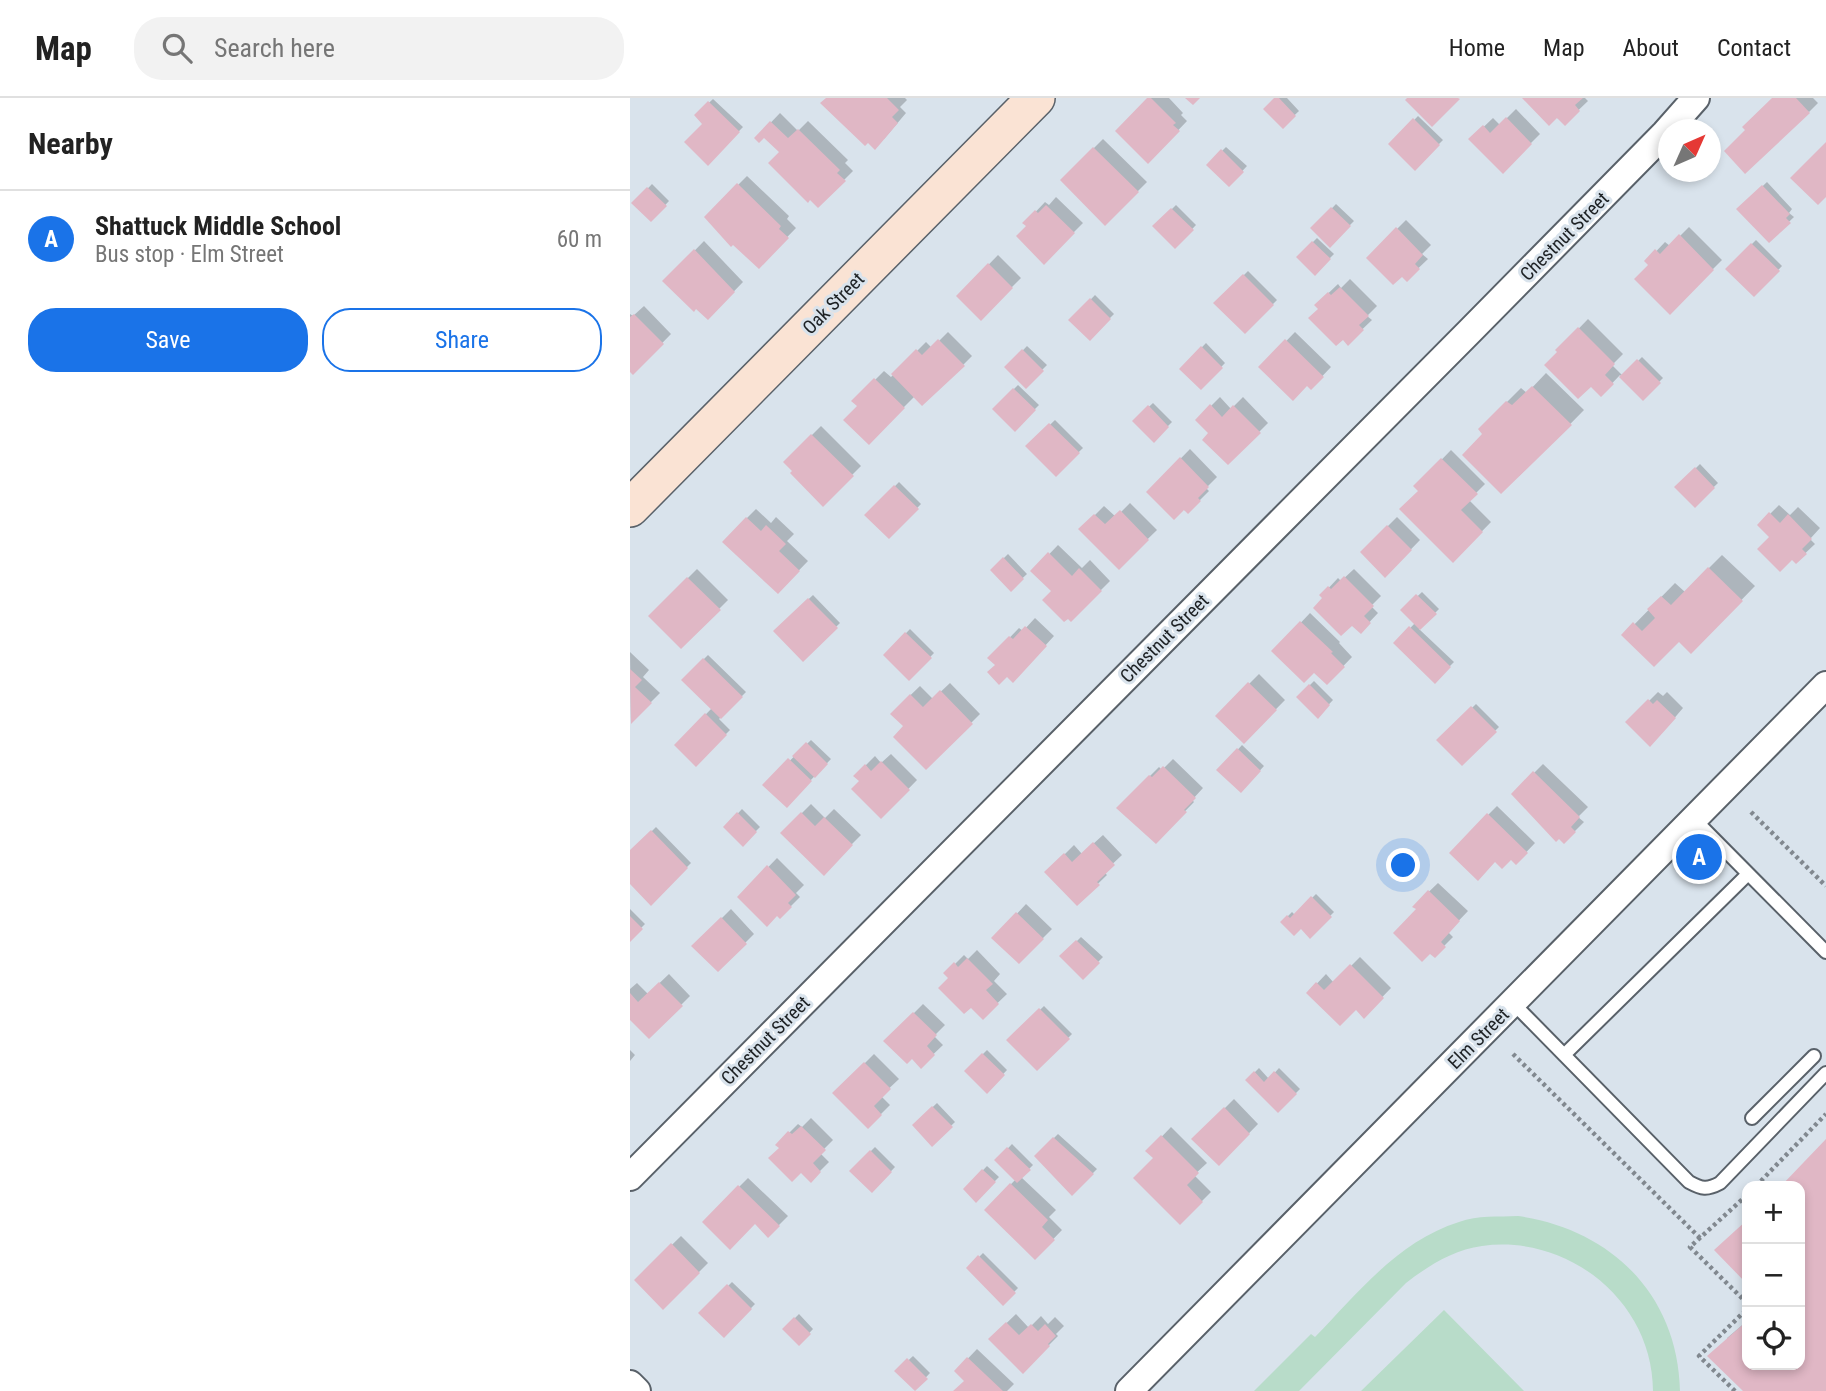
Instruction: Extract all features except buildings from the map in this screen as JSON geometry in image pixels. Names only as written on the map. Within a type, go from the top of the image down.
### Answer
[{"type":"street","name":"Oak Street","points":[[630,508],[1036,98]]},
{"type":"street","name":"Chestnut Street","points":[[630,1177],[1469,332],[1665,133],[1696,98]]},
{"type":"street","name":"Elm Street","points":[[1129,1391],[1826,685]]},
{"type":"street","points":[[630,1384],[637,1391]]},
{"type":"lane","points":[[1694,819],[1826,953]]},
{"type":"lane","points":[[1564,1055],[1748,874]]},
{"type":"lane","points":[[1513,1003],[1689,1182],[1701,1188],[1710,1188],[1720,1183],[1826,1073]]},
{"type":"lane","points":[[1752,1118],[1814,1056]]},
{"type":"path","points":[[1751,812],[1826,886]]},
{"type":"path","points":[[1513,1054],[1700,1238]]},
{"type":"path","points":[[1761,1181],[1826,1114]]},
{"type":"path","points":[[1742,1200],[1690,1247],[1742,1298]]},
{"type":"path","points":[[1735,1391],[1699,1356],[1742,1314]]},
{"type":"green space","points":[[1518,1216],[1552,1223],[1582,1235],[1610,1252],[1633,1272],[1652,1297],[1667,1325],[1676,1356],[1680,1391],[1653,1391],[1649,1359],[1639,1329],[1622,1303],[1600,1281],[1574,1263],[1545,1251],[1514,1245],[1471,1248],[1441,1260],[1406,1283],[1299,1391],[1254,1391],[1311,1334],[1315,1337],[1380,1270],[1417,1242],[1466,1220]]},
{"type":"green space","points":[[1444,1310],[1524,1391],[1361,1391]]},
{"type":"place","name":"Shattuck Middle School","points":[[1699,857]]}]
